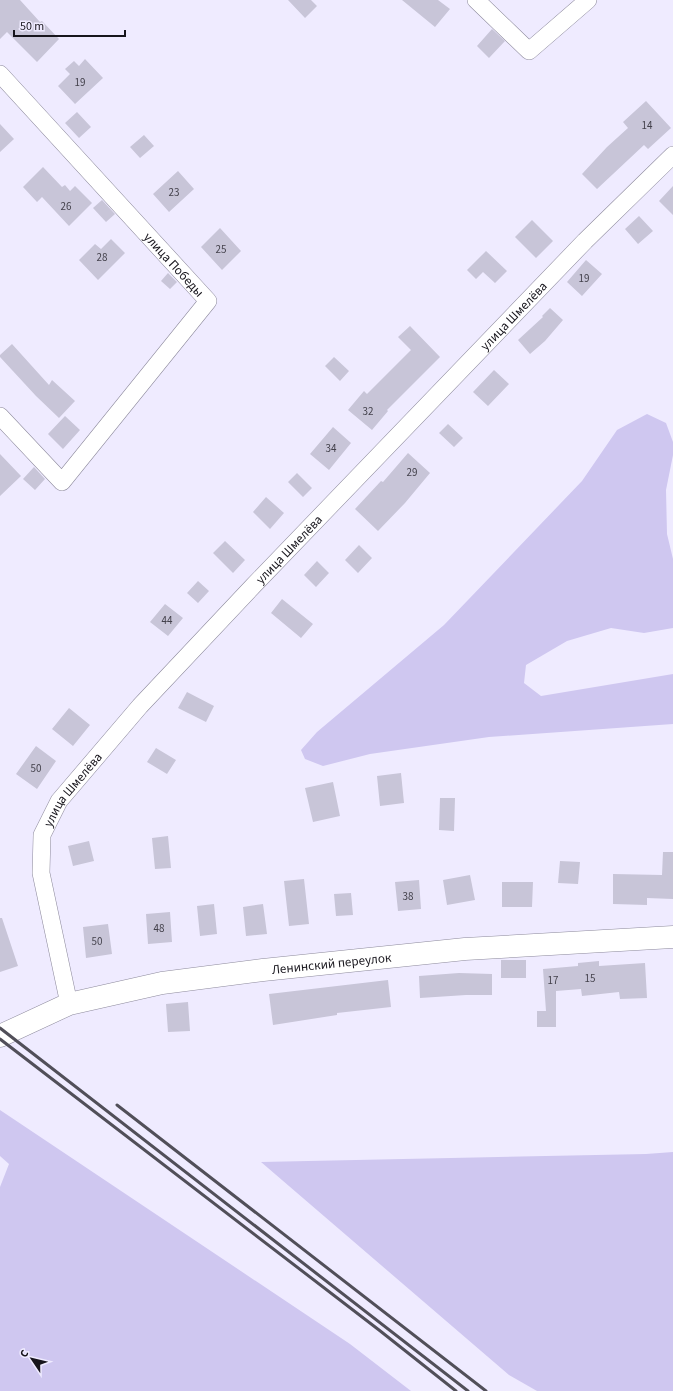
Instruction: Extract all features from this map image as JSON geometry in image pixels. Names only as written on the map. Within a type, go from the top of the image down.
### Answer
[{"type":"main road","name":"Ленинский переулок","points":[[0,1036],[70,1004],[162,984],[263,970],[465,949],[673,938]]},
{"type":"street","points":[[476,0],[529,51],[588,0]]},
{"type":"street","name":"улица Победы","points":[[0,74],[208,301],[62,482],[0,416]]},
{"type":"street","name":"улица Шмелёва","points":[[70,1004],[41,873],[42,835],[59,801],[140,706],[253,586],[585,241],[673,155]]},
{"type":"shaded area","points":[[647,414],[666,423],[673,442],[673,455],[666,490],[667,534],[673,559],[673,628],[644,633],[611,628],[567,641],[526,665],[524,683],[541,696],[673,674],[673,724],[489,737],[370,754],[323,766],[305,759],[301,750],[317,732],[444,625],[582,481],[617,430]]},
{"type":"shaded area","points":[[0,1110],[350,1344],[411,1391],[0,1391],[0,1187],[9,1164],[0,1156]]},
{"type":"shaded area","points":[[673,1152],[673,1391],[537,1391],[509,1375],[261,1162],[646,1154]]},
{"type":"building","points":[[0,0],[20,0],[40,22],[42,21],[59,39],[37,62],[7,32],[0,39]]},
{"type":"building","points":[[288,0],[311,0],[317,6],[305,18]]},
{"type":"building","points":[[402,0],[438,0],[450,9],[435,27]]},
{"type":"building","points":[[492,29],[505,41],[489,58],[477,46]]},
{"type":"building","points":[[85,59],[103,78],[75,104],[58,86],[70,74],[65,69],[74,61],[79,66]]},
{"type":"building","points":[[646,101],[671,128],[648,149],[644,145],[597,189],[582,174],[607,147],[628,128],[623,122]]},
{"type":"building","points":[[77,112],[91,127],[79,138],[65,123]]},
{"type":"building","points":[[0,124],[14,139],[0,152]]},
{"type":"building","points":[[144,135],[154,146],[140,158],[130,147]]},
{"type":"building","points":[[43,167],[62,187],[65,185],[70,191],[75,186],[92,203],[69,226],[42,197],[37,202],[23,187]]},
{"type":"building","points":[[178,171],[194,189],[169,212],[153,194]]},
{"type":"building","points":[[673,186],[673,215],[659,201]]},
{"type":"building","points":[[102,200],[115,214],[106,222],[93,208]]},
{"type":"building","points":[[639,216],[653,231],[638,244],[625,229]]},
{"type":"building","points":[[532,220],[553,241],[536,258],[515,237]]},
{"type":"building","points":[[220,228],[241,251],[222,270],[201,247]]},
{"type":"building","points":[[111,239],[125,253],[98,280],[79,260],[95,244],[101,249]]},
{"type":"building","points":[[486,251],[507,271],[495,283],[483,272],[476,279],[467,270]]},
{"type":"building","points":[[586,260],[602,274],[582,296],[567,282]]},
{"type":"building","points":[[168,273],[177,282],[170,289],[161,281]]},
{"type":"building","points":[[550,308],[563,320],[545,341],[530,354],[518,340],[543,317],[542,316]]},
{"type":"building","points":[[410,326],[440,357],[387,410],[388,411],[372,430],[348,410],[364,391],[367,394],[411,350],[398,337]]},
{"type":"building","points":[[12,344],[49,385],[52,380],[75,401],[59,418],[36,396],[0,357],[0,355]]},
{"type":"building","points":[[334,357],[349,371],[340,381],[325,366]]},
{"type":"building","points":[[494,370],[509,384],[488,406],[473,392]]},
{"type":"building","points":[[65,416],[80,430],[63,449],[48,434]]},
{"type":"building","points":[[448,424],[463,438],[454,447],[439,433]]},
{"type":"building","points":[[333,427],[351,443],[329,470],[310,454]]},
{"type":"building","points":[[408,453],[430,473],[405,503],[378,531],[355,509],[381,481],[383,482]]},
{"type":"building","points":[[0,454],[21,476],[0,496]]},
{"type":"building","points":[[34,467],[45,479],[35,490],[23,479]]},
{"type":"building","points":[[297,473],[312,488],[303,497],[288,482]]},
{"type":"building","points":[[266,497],[284,513],[270,529],[253,512]]},
{"type":"building","points":[[225,541],[245,560],[233,573],[213,553]]},
{"type":"building","points":[[359,545],[372,558],[358,573],[345,560]]},
{"type":"building","points":[[317,561],[329,573],[316,587],[304,575]]},
{"type":"building","points":[[198,581],[209,591],[198,603],[187,593]]},
{"type":"building","points":[[282,599],[313,624],[301,638],[271,613]]},
{"type":"building","points":[[165,604],[183,618],[168,636],[150,622]]},
{"type":"building","points":[[187,692],[214,706],[206,722],[178,708]]},
{"type":"building","points":[[69,708],[90,725],[73,746],[52,729]]},
{"type":"building","points":[[36,746],[56,761],[37,789],[16,774]]},
{"type":"building","points":[[156,748],[176,760],[167,774],[147,762]]},
{"type":"building","points":[[401,773],[404,803],[380,806],[377,776]]},
{"type":"building","points":[[333,782],[340,816],[313,822],[305,788]]},
{"type":"building","points":[[440,798],[455,798],[454,831],[439,830]]},
{"type":"building","points":[[168,836],[171,868],[155,869],[152,838]]},
{"type":"building","points":[[89,841],[94,861],[73,866],[68,846]]},
{"type":"building","points":[[663,852],[673,852],[673,899],[647,898],[647,905],[613,904],[613,874],[662,875]]},
{"type":"building","points":[[560,861],[580,862],[578,884],[558,883]]},
{"type":"building","points":[[470,875],[475,900],[447,905],[443,880]]},
{"type":"building","points":[[304,879],[309,924],[289,926],[284,881]]},
{"type":"building","points":[[419,880],[421,909],[398,911],[395,882]]},
{"type":"building","points":[[502,882],[533,882],[532,907],[502,907]]},
{"type":"building","points":[[351,893],[353,915],[336,916],[334,894]]},
{"type":"building","points":[[214,904],[217,934],[200,936],[197,906]]},
{"type":"building","points":[[263,904],[267,934],[246,936],[243,907]]},
{"type":"building","points":[[170,912],[172,942],[148,944],[146,914]]},
{"type":"building","points":[[0,918],[2,918],[18,966],[0,972]]},
{"type":"building","points":[[108,924],[112,954],[86,958],[83,927]]},
{"type":"building","points":[[501,960],[526,960],[526,978],[501,978]]},
{"type":"building","points":[[599,961],[599,966],[645,963],[647,998],[620,999],[619,992],[582,996],[581,989],[556,991],[556,1027],[537,1027],[537,1011],[546,1011],[543,969],[578,966],[578,963]]},
{"type":"building","points":[[459,973],[492,974],[492,995],[420,998],[419,976]]},
{"type":"building","points":[[388,980],[391,1007],[337,1013],[337,1015],[273,1025],[269,994]]},
{"type":"building","points":[[188,1002],[190,1031],[168,1032],[166,1004]]},
{"type":"railway","points":[[0,1028],[468,1391]]},
{"type":"railway","points":[[0,1039],[379,1330],[456,1391]]},
{"type":"railway","points":[[117,1105],[486,1391]]}]
